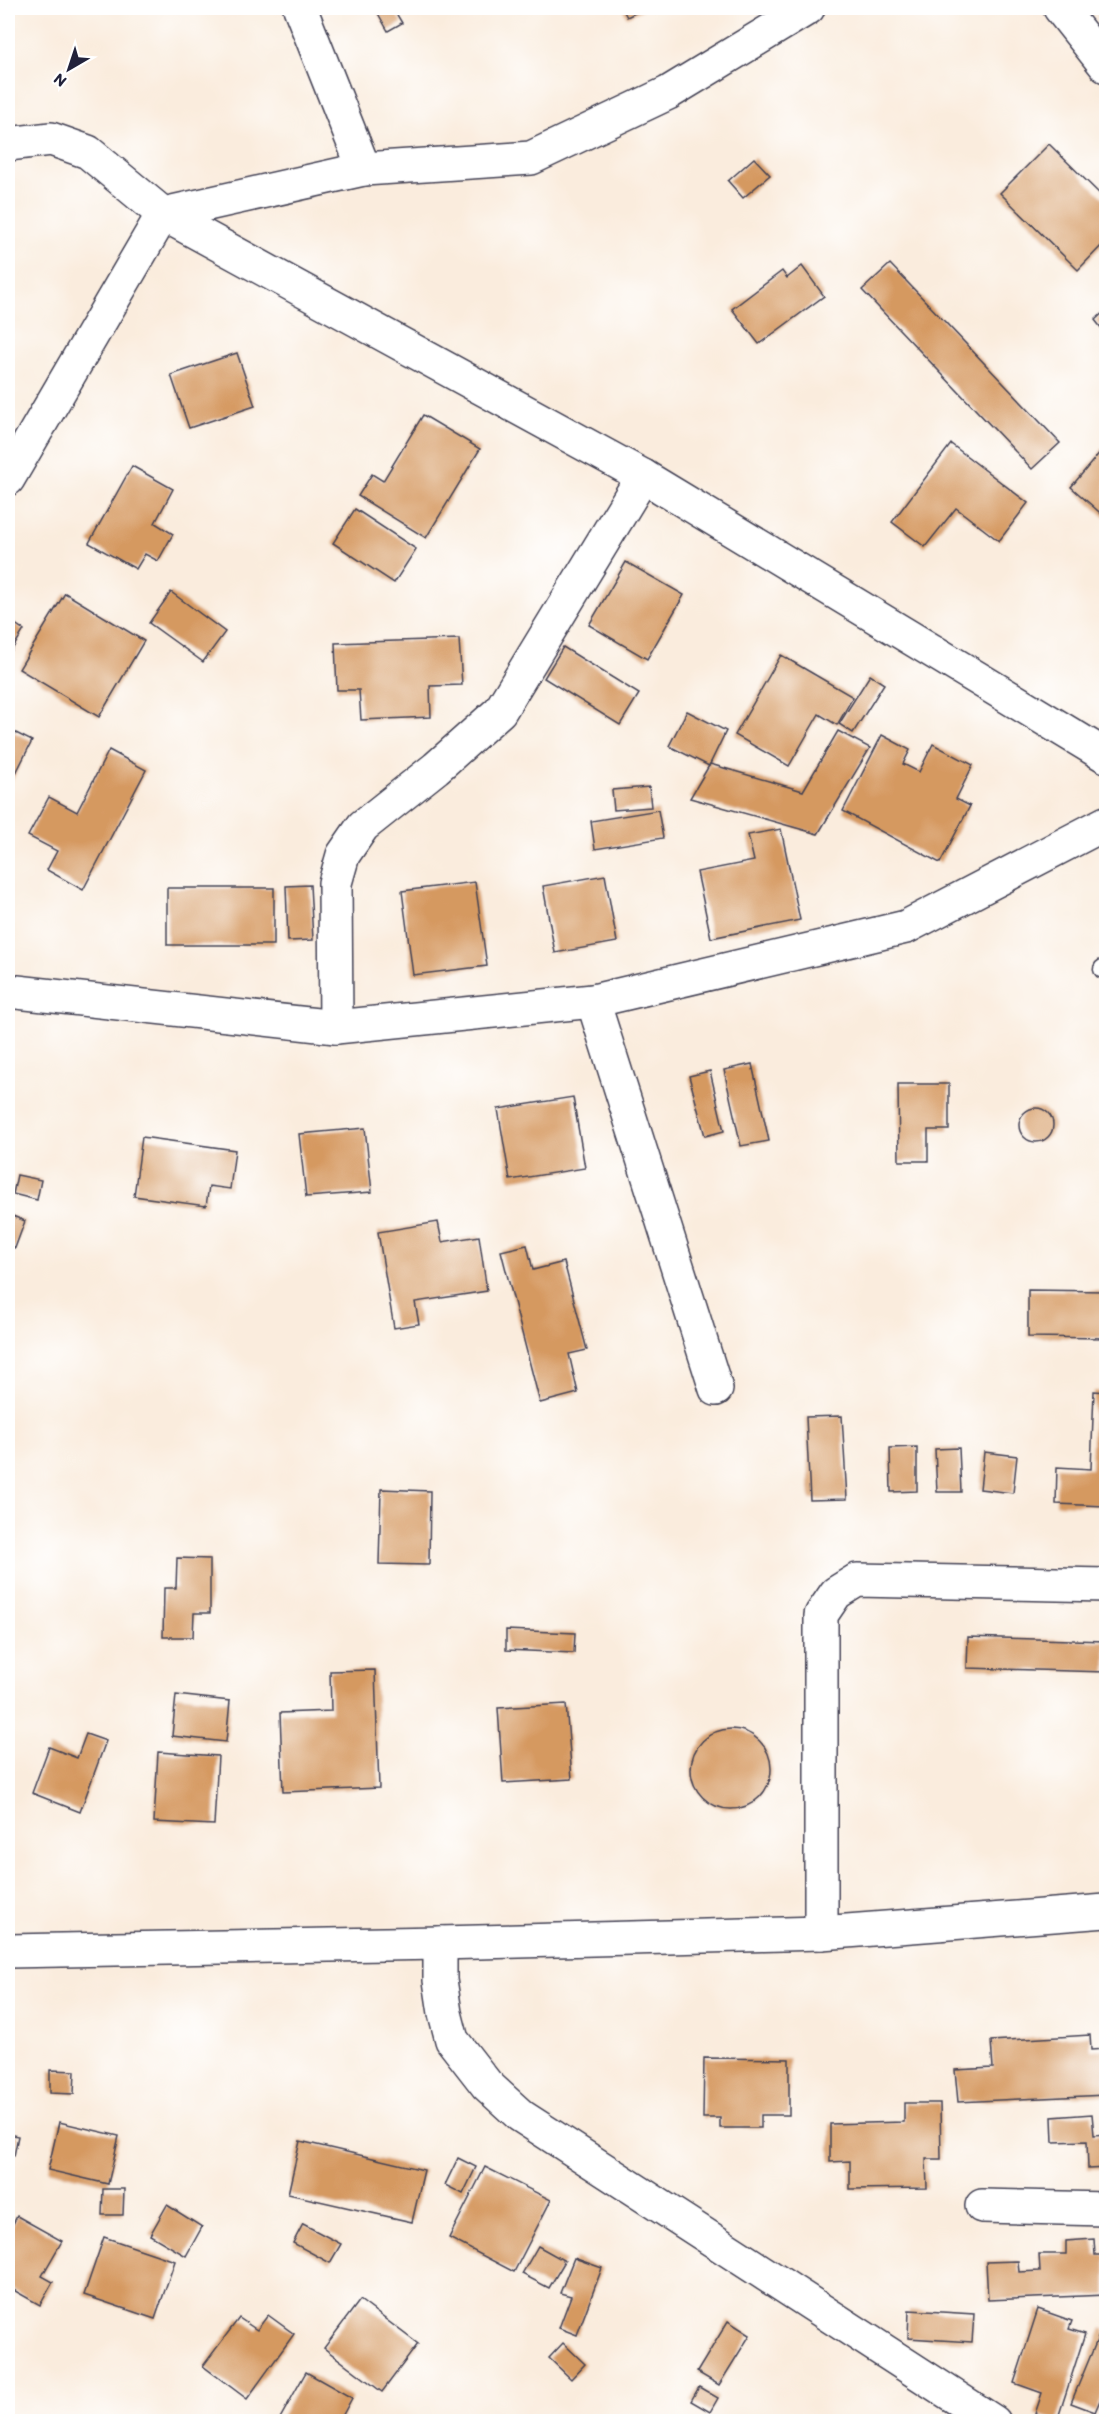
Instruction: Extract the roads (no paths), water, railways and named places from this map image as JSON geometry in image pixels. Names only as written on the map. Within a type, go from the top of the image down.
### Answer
[{"type":"main road","points":[[300,8],[364,168]]},
{"type":"main road","points":[[8,479],[163,214],[364,168],[531,158],[668,93],[808,8]]},
{"type":"main road","points":[[1060,8],[1107,66]]},
{"type":"main road","points":[[8,144],[51,139],[88,152],[163,214],[643,476],[1107,756]]},
{"type":"main road","points":[[336,1027],[335,883],[343,855],[363,826],[436,768],[500,711],[643,476]]},
{"type":"main road","points":[[8,991],[336,1027],[593,1001],[906,927],[1107,823]]},
{"type":"main road","points":[[593,1001],[716,1389]]},
{"type":"main road","points":[[821,1933],[821,1615],[836,1593],[857,1580],[1107,1585]]},
{"type":"main road","points":[[8,1951],[821,1933],[1107,1911]]},
{"type":"main road","points":[[440,1943],[442,1991],[453,2040],[487,2085],[521,2116],[994,2421]]},
{"type":"main road","points":[[982,2206],[1107,2209]]}]
